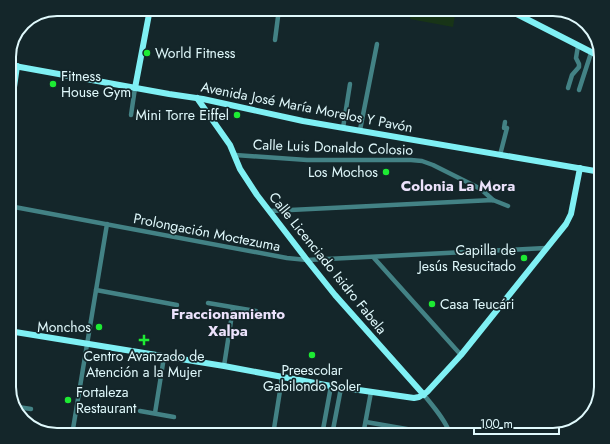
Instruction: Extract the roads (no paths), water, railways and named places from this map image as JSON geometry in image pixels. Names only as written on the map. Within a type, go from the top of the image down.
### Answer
[{"type":"main road","points":[[135,88],[149,16]]},
{"type":"main road","points":[[520,16],[591,53]]},
{"type":"main road","points":[[16,73],[17,66]]},
{"type":"main road","name":"Avenida José María Morelos Y Pavón","points":[[17,66],[197,98],[303,121],[594,171]]},
{"type":"main road","name":"Calle Licenciado Isidro Fabela","points":[[197,98],[223,134],[248,181],[307,260],[335,295],[424,395]]},
{"type":"main road","points":[[16,332],[87,345],[224,366],[341,388],[408,398],[419,397],[424,395],[461,355],[561,231],[571,214],[580,168]]},
{"type":"street","points":[[275,40],[278,16]]},
{"type":"street","points":[[360,130],[377,44]]},
{"type":"street","points":[[568,88],[572,75],[579,67],[576,58],[578,46]]},
{"type":"street","points":[[579,90],[591,53]]},
{"type":"street","points":[[343,128],[350,84]]},
{"type":"street","points":[[131,115],[135,88]]},
{"type":"street","points":[[500,155],[506,128],[504,128],[505,122]]},
{"type":"street","name":"Calle Luis Donaldo Colosio","points":[[235,155],[307,160],[422,161],[475,186],[482,190],[492,200]]},
{"type":"street","points":[[270,211],[492,200],[508,206]]},
{"type":"street","name":"Prolongación Moctezuma","points":[[16,207],[287,258],[307,260],[374,258],[546,248]]},
{"type":"street","points":[[73,428],[107,224]]},
{"type":"street","points":[[374,258],[461,355]]},
{"type":"street","points":[[96,290],[177,305]]},
{"type":"street","points":[[208,303],[256,311]]},
{"type":"street","points":[[224,366],[233,308]]},
{"type":"street","points":[[155,413],[164,357]]},
{"type":"street","points":[[274,428],[282,378]]},
{"type":"street","points":[[324,428],[331,386]]},
{"type":"street","points":[[334,428],[341,388]]},
{"type":"street","points":[[365,428],[371,392]]},
{"type":"street","points":[[424,395],[447,428]]},
{"type":"street","points":[[22,408],[31,409]]},
{"type":"street","points":[[140,411],[174,416]]},
{"type":"street","points":[[366,422],[401,428]]},
{"type":"place","name":"World Fitness","points":[[147,53]]},
{"type":"place","name":"Fitness House Gym","points":[[53,84]]},
{"type":"place","name":"Mini Torre Eiffel","points":[[237,115]]},
{"type":"place","name":"Los Mochos","points":[[386,172]]},
{"type":"place","name":"Capilla de Jesús Resucitado","points":[[524,258]]},
{"type":"place","name":"Casa Teucári","points":[[432,304]]},
{"type":"place","name":"Monchos","points":[[99,327]]},
{"type":"place","name":"Centro Avanzado de Atención a la Mujer","points":[[144,340]]},
{"type":"place","name":"Preescolar Gabilondo Soler","points":[[312,355]]},
{"type":"place","name":"Fortaleza Restaurant","points":[[68,400]]},
{"type":"district","name":"Colonia La Mora","points":[[458,186]]},
{"type":"district","name":"Fraccionamiento Xalpa","points":[[228,322]]}]
